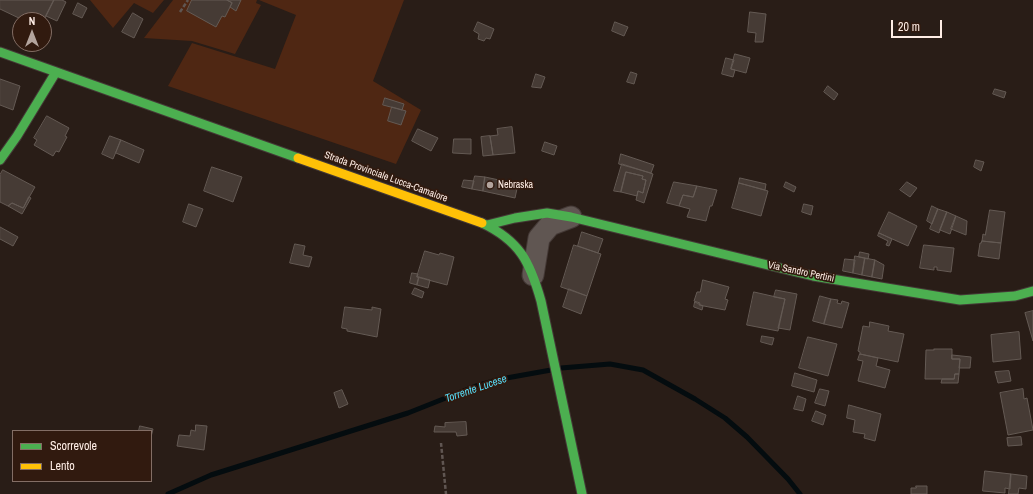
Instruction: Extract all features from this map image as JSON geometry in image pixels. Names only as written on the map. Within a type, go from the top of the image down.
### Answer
[{"type":"main road","name":"Strada Provinciale Lucca-Camaiore","points":[[0,52],[434,207],[476,220],[504,236],[519,249],[533,275],[541,301],[582,494]]},
{"type":"main road","points":[[0,160],[17,136],[56,72]]},
{"type":"main road","name":"Via Sandro Pertini","points":[[487,225],[515,218],[547,214],[571,217],[813,276],[960,300],[1015,296],[1033,291]]},
{"type":"street","points":[[533,275],[539,238],[550,225],[571,217]]},
{"type":"path","points":[[180,12],[188,0]]},
{"type":"path","points":[[441,443],[446,494]]},
{"type":"shaded area","points":[[90,0],[164,0],[153,13],[134,3],[113,28]]},
{"type":"shaded area","points":[[173,0],[257,0],[256,3],[261,5],[235,54],[192,41],[144,38]]},
{"type":"shaded area","points":[[259,0],[404,0],[373,81],[421,110],[396,164],[168,86],[192,43],[275,69],[296,15]]},
{"type":"building","points":[[0,0],[54,0],[48,12],[12,12],[12,15],[0,9]]},
{"type":"building","points":[[54,0],[62,0],[66,2],[57,21],[52,19],[52,12],[48,12]]},
{"type":"building","points":[[192,0],[227,0],[232,3],[225,17],[222,16],[216,27],[187,11]]},
{"type":"building","points":[[227,0],[241,0],[236,11],[230,7],[232,3]]},
{"type":"building","points":[[78,3],[87,8],[82,18],[73,14]]},
{"type":"building","points":[[750,12],[766,14],[763,42],[755,42],[756,33],[748,32]]},
{"type":"building","points":[[133,13],[143,19],[134,38],[122,32]]},
{"type":"building","points":[[478,22],[494,29],[490,39],[486,38],[484,41],[478,39],[479,34],[474,31]]},
{"type":"building","points":[[615,22],[628,27],[624,36],[612,31]]},
{"type":"building","points":[[735,54],[750,58],[746,73],[731,69]]},
{"type":"building","points":[[726,58],[734,60],[731,69],[735,70],[733,77],[722,74]]},
{"type":"building","points":[[631,72],[637,74],[634,84],[627,82]]},
{"type":"building","points":[[536,74],[545,77],[541,88],[532,87]]},
{"type":"building","points":[[0,79],[20,86],[13,110],[0,105]]},
{"type":"building","points":[[828,86],[838,94],[834,100],[824,92]]},
{"type":"building","points":[[995,89],[1006,92],[1004,98],[993,94]]},
{"type":"building","points":[[385,98],[404,104],[402,110],[383,105]]},
{"type":"building","points":[[392,107],[406,111],[401,125],[388,121]]},
{"type":"building","points":[[47,116],[69,128],[65,136],[67,137],[59,152],[56,151],[53,156],[34,145],[37,140],[34,138]]},
{"type":"building","points":[[512,127],[515,153],[493,155],[490,136],[498,135],[497,129]]},
{"type":"building","points":[[418,129],[438,138],[431,151],[412,141]]},
{"type":"building","points":[[110,136],[121,140],[113,159],[102,154]]},
{"type":"building","points":[[490,136],[493,155],[483,156],[481,137]]},
{"type":"building","points":[[454,139],[471,139],[471,154],[453,153]]},
{"type":"building","points":[[121,140],[144,150],[139,163],[116,153]]},
{"type":"building","points":[[545,142],[557,146],[554,155],[542,151]]},
{"type":"building","points":[[621,154],[654,165],[651,173],[619,164]]},
{"type":"building","points":[[976,160],[984,162],[981,171],[974,167]]},
{"type":"building","points":[[622,164],[653,174],[644,203],[636,200],[638,191],[643,193],[646,180],[642,179],[643,176],[626,172],[621,192],[614,191]]},
{"type":"building","points":[[212,167],[242,177],[233,202],[204,191]]},
{"type":"building","points":[[3,170],[35,187],[23,208],[12,203],[8,206],[0,202],[0,175]]},
{"type":"building","points":[[626,172],[643,176],[642,179],[646,180],[643,193],[638,191],[637,196],[621,192]]},
{"type":"building","points":[[475,176],[485,177],[483,191],[472,189]]},
{"type":"building","points":[[485,177],[518,184],[515,198],[483,191]]},
{"type":"building","points":[[740,178],[766,184],[765,190],[739,183]]},
{"type":"building","points":[[464,180],[474,181],[472,189],[462,187]]},
{"type":"building","points":[[674,182],[697,186],[693,197],[683,195],[679,206],[667,203]]},
{"type":"building","points":[[786,182],[796,187],[794,192],[784,187]]},
{"type":"building","points":[[907,182],[917,188],[910,197],[900,190]]},
{"type":"building","points":[[739,183],[768,191],[761,216],[732,208]]},
{"type":"building","points":[[697,186],[717,190],[712,206],[710,206],[706,221],[687,217],[690,209],[679,206],[683,195],[693,197]]},
{"type":"building","points":[[29,197],[31,198],[22,214],[8,206],[12,203],[23,208]]},
{"type":"building","points":[[189,204],[203,209],[196,227],[183,222]]},
{"type":"building","points":[[804,204],[813,206],[811,215],[802,212]]},
{"type":"building","points":[[932,206],[938,209],[932,224],[927,221]]},
{"type":"building","points":[[938,209],[947,212],[939,233],[930,229]]},
{"type":"building","points":[[990,210],[1005,212],[1001,243],[982,241],[983,234],[985,235]]},
{"type":"building","points":[[889,212],[917,226],[908,246],[879,233]]},
{"type":"building","points":[[947,212],[956,216],[950,234],[940,230]]},
{"type":"building","points":[[956,216],[967,221],[966,235],[951,229]]},
{"type":"building","points":[[0,227],[18,237],[13,246],[0,239]]},
{"type":"building","points":[[582,232],[603,239],[598,253],[578,246]]},
{"type":"building","points":[[879,233],[892,239],[889,246],[886,245],[888,241],[878,236]]},
{"type":"building","points":[[982,241],[1001,243],[999,259],[978,256],[980,243]]},
{"type":"building","points":[[295,244],[305,246],[303,255],[312,257],[309,267],[290,263]]},
{"type":"building","points":[[574,245],[601,254],[587,296],[561,287]]},
{"type":"building","points":[[924,245],[954,248],[951,272],[937,270],[937,267],[934,267],[934,270],[920,268]]},
{"type":"building","points":[[425,251],[454,257],[447,285],[417,277]]},
{"type":"building","points":[[860,252],[869,254],[868,259],[859,257]]},
{"type":"building","points":[[855,256],[865,258],[862,275],[853,273]]},
{"type":"building","points":[[865,258],[875,260],[872,277],[862,275]]},
{"type":"building","points":[[845,259],[855,260],[853,273],[843,271]]},
{"type":"building","points":[[875,260],[884,265],[882,279],[872,277]]},
{"type":"building","points":[[412,273],[418,274],[417,277],[419,277],[417,285],[410,283]]},
{"type":"building","points":[[419,277],[430,280],[428,288],[417,285]]},
{"type":"building","points":[[703,280],[729,287],[725,299],[728,300],[725,310],[699,305],[700,303],[694,301],[697,292],[700,292]]},
{"type":"building","points":[[415,288],[424,292],[422,298],[412,294]]},
{"type":"building","points":[[569,289],[587,296],[581,314],[563,307]]},
{"type":"building","points":[[776,290],[797,294],[790,330],[778,328],[785,299],[774,297]]},
{"type":"building","points":[[754,292],[785,299],[778,331],[747,325]]},
{"type":"building","points":[[820,296],[831,299],[824,324],[813,321]]},
{"type":"building","points":[[831,299],[838,300],[837,303],[841,304],[842,301],[849,303],[842,328],[824,324]]},
{"type":"building","points":[[695,302],[703,306],[702,310],[694,307]]},
{"type":"building","points":[[345,307],[372,310],[372,307],[381,309],[377,337],[347,331],[347,329],[342,328]]},
{"type":"building","points":[[1033,311],[1033,341],[1025,313]]},
{"type":"building","points":[[870,322],[889,326],[888,331],[904,334],[898,362],[860,354],[858,351],[863,326],[869,327]]},
{"type":"building","points":[[1019,332],[1021,359],[993,362],[991,335]]},
{"type":"building","points":[[762,336],[774,338],[772,345],[761,342]]},
{"type":"building","points":[[808,337],[837,344],[828,376],[799,368]]},
{"type":"building","points":[[952,349],[952,359],[960,359],[959,374],[955,374],[954,379],[925,379],[926,350]]},
{"type":"building","points":[[860,354],[878,358],[876,366],[890,370],[885,388],[858,381],[863,361],[858,360]]},
{"type":"building","points":[[952,355],[971,357],[970,368],[959,368],[960,359],[952,359]]},
{"type":"building","points":[[1009,371],[1011,381],[998,383],[995,372]]},
{"type":"building","points":[[795,373],[817,380],[814,392],[792,386]]},
{"type":"building","points":[[955,374],[959,374],[958,383],[941,383],[942,379],[954,379]]},
{"type":"building","points":[[820,389],[829,391],[825,406],[815,403]]},
{"type":"building","points":[[1023,389],[1024,399],[1027,398],[1033,430],[1008,435],[1000,393]]},
{"type":"building","points":[[342,390],[348,404],[339,408],[334,393]]},
{"type":"building","points":[[798,396],[806,399],[803,411],[794,409]]},
{"type":"building","points":[[849,405],[881,414],[875,441],[864,438],[865,434],[853,432],[855,420],[847,418]]},
{"type":"building","points":[[816,411],[826,415],[823,425],[812,421]]},
{"type":"building","points":[[466,422],[467,435],[457,436],[456,432],[434,432],[435,426],[445,427],[445,423]]},
{"type":"building","points":[[196,425],[207,426],[204,450],[177,446],[179,435],[190,436],[191,430],[195,431]]},
{"type":"building","points":[[140,426],[153,429],[152,433],[152,430],[139,430]]},
{"type":"building","points":[[1021,437],[1022,445],[1008,446],[1007,438]]},
{"type":"building","points":[[985,471],[1011,474],[1010,489],[1005,488],[1005,493],[983,491]]},
{"type":"building","points":[[1011,474],[1027,476],[1026,489],[1019,488],[1018,494],[1009,494]]},
{"type":"building","points":[[916,486],[927,486],[927,494],[911,494],[911,488],[916,488]]},
{"type":"waterway","name":"Torrente Lucese","points":[[561,368],[610,364],[643,370],[695,399],[725,418],[747,437],[788,479],[800,494]]},
{"type":"waterway","name":"Torrente Lucese","points":[[168,494],[211,475],[408,413],[476,386],[501,379],[551,370]]},
{"type":"traffic: fast","points":[[0,52],[298,158]]},
{"type":"traffic: fast","points":[[0,160],[17,136],[56,72]]},
{"type":"traffic: fast","points":[[487,225],[515,218],[547,213],[571,217],[813,276],[960,300],[1015,296],[1033,291]]},
{"type":"traffic: fast","points":[[482,223],[506,237],[522,254],[528,264],[537,287],[582,494]]},
{"type":"traffic: slow","points":[[298,158],[482,223]]},
{"type":"place","name":"Nebraska","points":[[490,185]]}]
